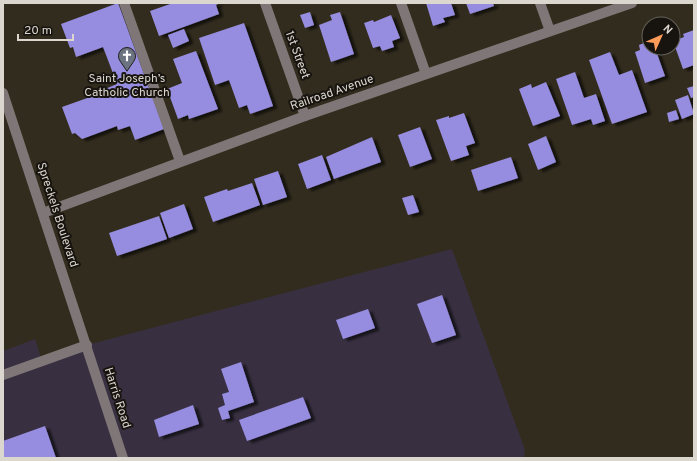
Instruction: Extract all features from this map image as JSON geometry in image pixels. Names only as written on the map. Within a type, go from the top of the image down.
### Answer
[{"type":"street","points":[[124,3],[180,161]]},
{"type":"street","name":"1st Street","points":[[265,3],[305,116]]},
{"type":"street","points":[[401,3],[426,74]]},
{"type":"street","points":[[540,3],[550,31]]},
{"type":"street","name":"Railroad Avenue","points":[[42,213],[305,116],[632,3]]},
{"type":"street","name":"Spreckels Boulevard","points":[[3,93],[87,345]]},
{"type":"street","points":[[3,375],[87,345]]},
{"type":"street","name":"Harris Road","points":[[87,345],[123,458]]},
{"type":"shaded area","points":[[452,249],[525,450],[524,458],[3,458],[3,351],[35,339],[42,361],[87,345]]},
{"type":"building","name":"Saint Joseph’s Catholic Church","points":[[118,3],[164,129],[135,140],[130,126],[118,130],[117,126],[82,139],[75,133],[72,134],[62,107],[107,91],[105,89],[117,84],[103,47],[76,57],[73,47],[70,48],[61,24]]},
{"type":"building","points":[[173,3],[220,3],[216,5],[219,14],[159,36],[150,11]]},
{"type":"building","points":[[426,3],[451,3],[455,15],[443,18],[445,22],[433,26]]},
{"type":"building","points":[[466,3],[493,3],[494,6],[470,14]]},
{"type":"building","points":[[310,12],[314,25],[305,28],[300,15]]},
{"type":"building","points":[[340,12],[354,54],[331,62],[319,25],[332,20],[330,15]]},
{"type":"building","points":[[391,15],[400,38],[392,41],[394,47],[382,51],[380,46],[373,48],[364,23],[373,20],[374,22]]},
{"type":"building","points":[[244,23],[273,106],[250,114],[247,105],[239,108],[229,80],[215,85],[199,38]]},
{"type":"building","points":[[184,29],[189,41],[173,48],[168,35]]},
{"type":"building","points":[[694,30],[694,65],[683,69],[678,56],[681,56],[681,38],[684,37],[683,34]]},
{"type":"building","points":[[641,44],[641,56],[658,56],[665,76],[645,83],[635,52],[640,50],[639,45]]},
{"type":"building","points":[[196,51],[218,109],[189,119],[188,115],[178,119],[167,89],[182,83],[173,59]]},
{"type":"building","points":[[610,52],[619,75],[632,70],[647,112],[612,124],[589,60]]},
{"type":"building","points":[[575,72],[584,98],[596,94],[605,121],[593,125],[591,119],[572,125],[556,79]]},
{"type":"building","points":[[546,82],[560,116],[533,126],[519,89],[531,84],[532,88]]},
{"type":"building","points":[[694,86],[694,97],[691,98],[687,88]]},
{"type":"building","points":[[688,95],[694,114],[682,119],[675,100]]},
{"type":"building","points":[[676,110],[679,119],[669,122],[667,113]]},
{"type":"building","points":[[464,113],[475,143],[466,146],[469,155],[451,161],[436,120],[449,116],[449,118]]},
{"type":"building","points":[[420,127],[432,159],[410,167],[398,135]]},
{"type":"building","points":[[546,136],[556,162],[538,170],[528,144]]},
{"type":"building","points":[[372,137],[381,162],[334,179],[326,157]]},
{"type":"building","points":[[322,155],[331,180],[307,189],[298,164]]},
{"type":"building","points":[[511,157],[518,178],[478,191],[471,170]]},
{"type":"building","points":[[278,171],[287,197],[263,205],[254,179]]},
{"type":"building","points":[[252,183],[260,205],[213,222],[204,197],[227,189],[228,191]]},
{"type":"building","points":[[413,195],[419,212],[408,215],[402,198]]},
{"type":"building","points":[[184,204],[193,229],[169,238],[160,213]]},
{"type":"building","points":[[159,216],[167,239],[117,256],[109,233]]},
{"type":"building","points":[[442,295],[456,335],[432,343],[417,304]]},
{"type":"building","points":[[368,309],[375,328],[343,339],[336,320]]},
{"type":"building","points":[[241,362],[254,402],[228,411],[230,418],[222,420],[218,408],[225,405],[222,394],[229,392],[221,369]]},
{"type":"building","points":[[303,397],[311,418],[247,441],[239,420]]},
{"type":"building","points":[[193,405],[199,424],[159,437],[154,420]]},
{"type":"building","points":[[45,426],[56,458],[3,458],[3,441]]},
{"type":"place","name":"Saint Joseph’s Catholic Church","points":[[127,71]]}]
